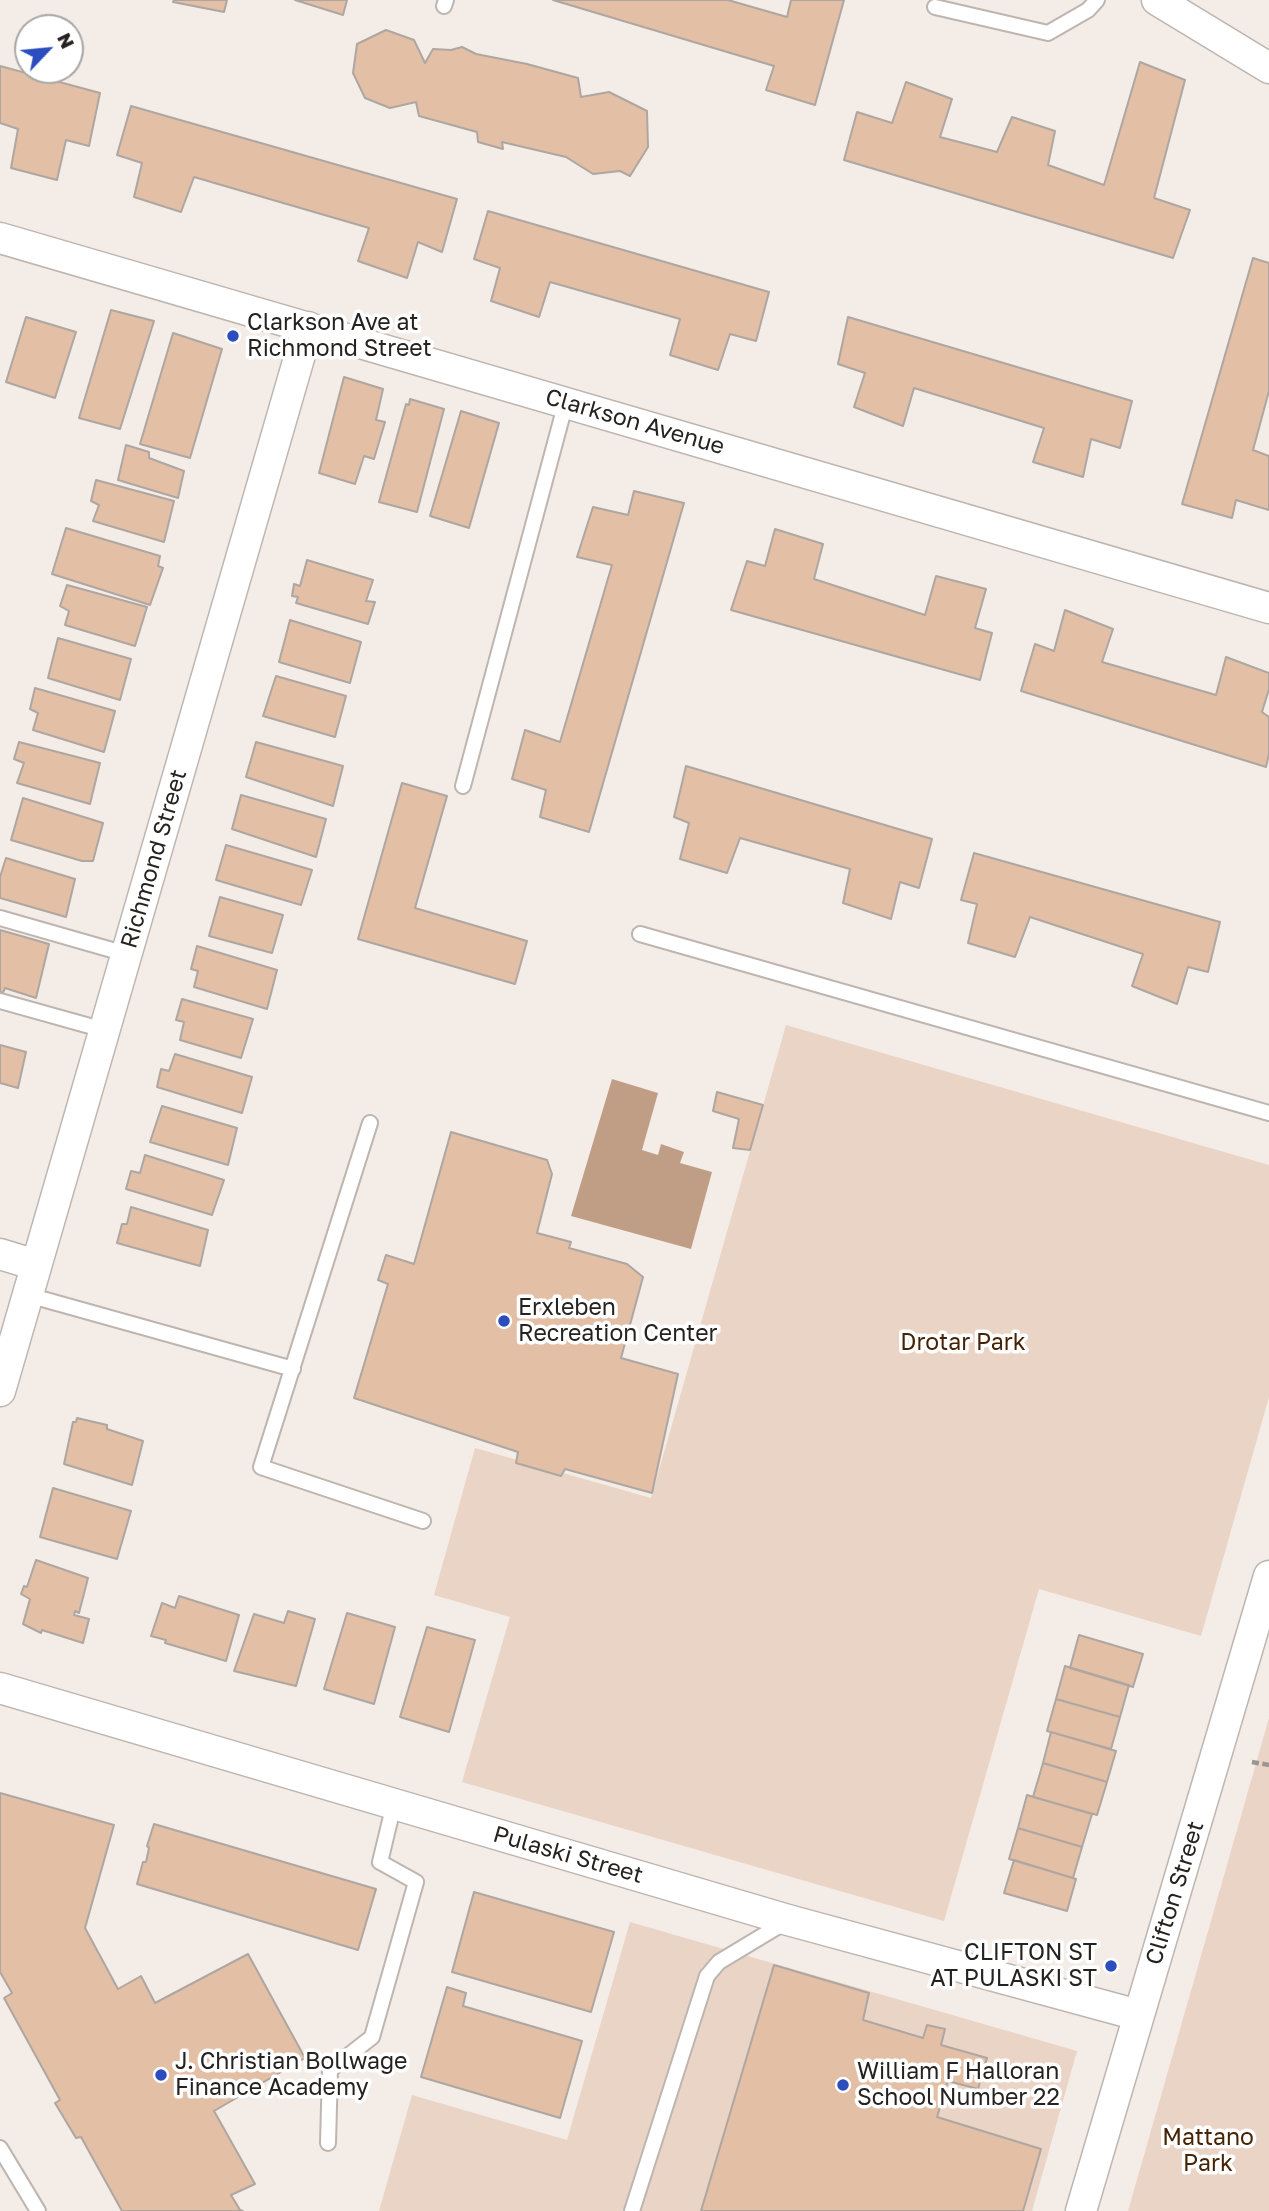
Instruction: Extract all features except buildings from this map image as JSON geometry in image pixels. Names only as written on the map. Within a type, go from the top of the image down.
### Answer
[{"type":"street","points":[[1157,0],[1269,68]]},
{"type":"street","name":"Clarkson Avenue","points":[[0,237],[1264,603]]},
{"type":"street","name":"Richmond Street","points":[[0,1391],[308,327]]},
{"type":"street","points":[[0,1254],[36,1265]]},
{"type":"street","name":"Clifton Street","points":[[1081,2211],[1269,1576]]},
{"type":"street","name":"Pulaski Street","points":[[0,1688],[788,1920],[1138,2015]]},
{"type":"lane","points":[[935,8],[1048,33],[1088,10],[1097,0]]},
{"type":"lane","points":[[463,786],[566,402]]},
{"type":"lane","points":[[0,918],[126,954]]},
{"type":"lane","points":[[640,934],[1269,1114]]},
{"type":"lane","points":[[0,1001],[104,1030]]},
{"type":"lane","points":[[370,1123],[261,1467],[423,1521]]},
{"type":"lane","points":[[28,1295],[293,1369]]},
{"type":"lane","points":[[328,2143],[330,2070],[372,2038],[416,1882],[380,1862],[394,1804]]},
{"type":"lane","points":[[632,2211],[707,1976],[727,1956],[788,1920]]},
{"type":"lane","points":[[0,2148],[38,2211]]},
{"type":"path","points":[[1252,1762],[1269,1765]]},
{"type":"green space","name":"Drotar Park","points":[[786,1025],[1269,1165],[1269,1397],[1201,1636],[1039,1589],[944,1921],[462,1782],[510,1617],[434,1595],[475,1448],[651,1498]]},
{"type":"green space","name":"Mattano Park","points":[[1269,1718],[1269,2211],[1128,2211]]},
{"type":"green space","points":[[630,1922],[1077,2051],[1032,2211],[379,2211],[412,2095],[567,2140]]},
{"type":"shaded area","points":[[612,1079],[658,1093],[642,1150],[658,1155],[661,1144],[684,1152],[680,1163],[712,1172],[691,1249],[571,1216]]},
{"type":"place","name":"Clarkson Ave at Richmond Street","points":[[233,336]]},
{"type":"place","name":"Erxleben Recreation Center","points":[[504,1321]]},
{"type":"place","name":"CLIFTON ST AT PULASKI ST","points":[[1111,1966]]},
{"type":"place","name":"J. Christian Bollwage Finance Academy","points":[[161,2075]]},
{"type":"place","name":"William F Halloran School Number 22","points":[[843,2085]]}]
